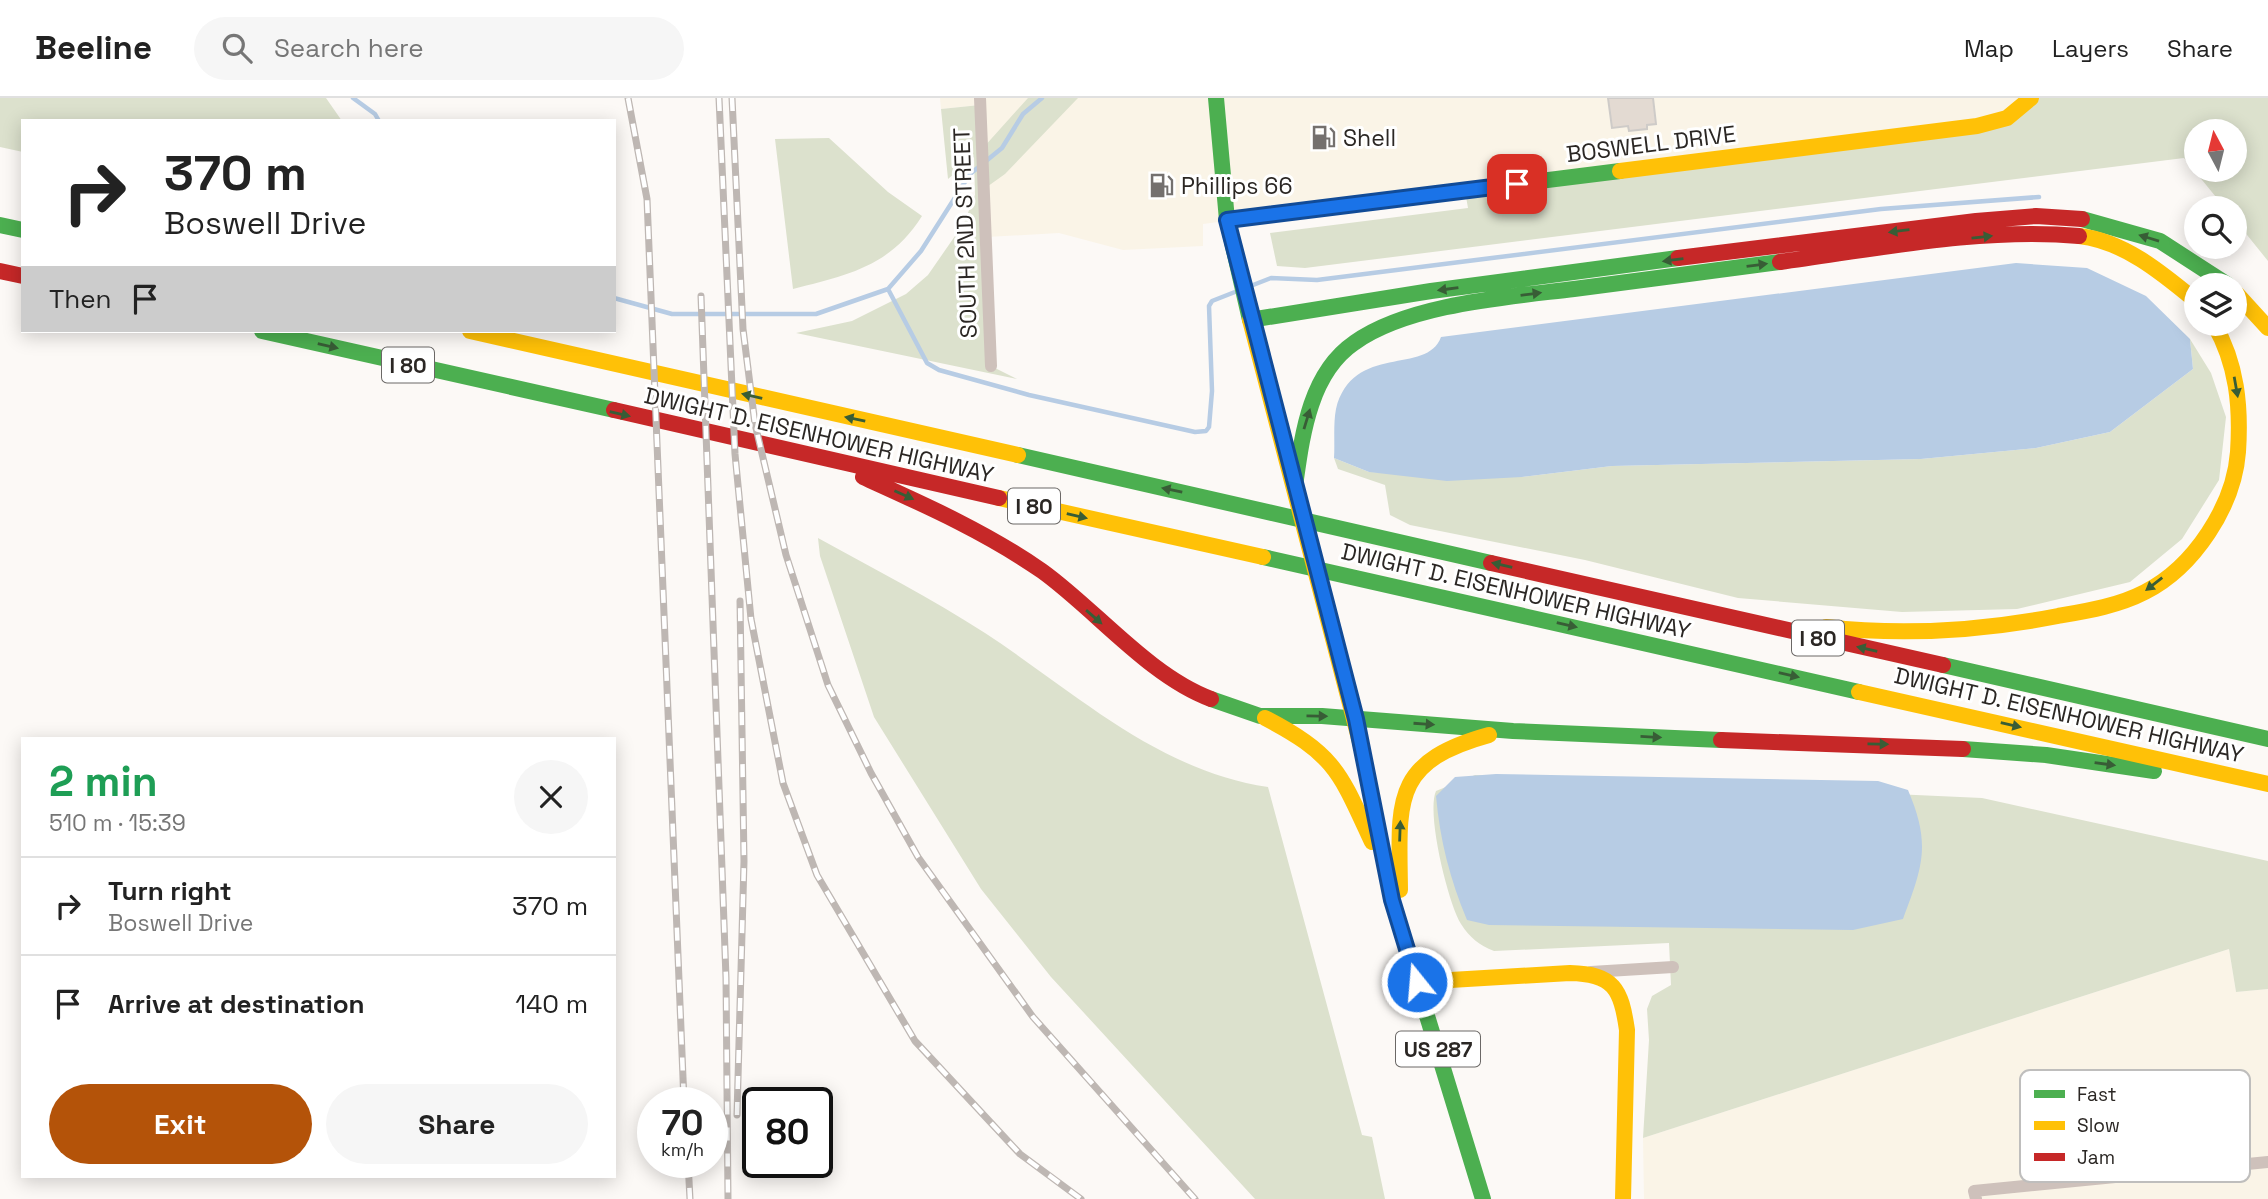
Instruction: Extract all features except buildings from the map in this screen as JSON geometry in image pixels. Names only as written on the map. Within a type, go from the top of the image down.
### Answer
[{"type":"main road","name":"US 287","points":[[1216,98],[1227,220],[1243,289],[1356,719],[1387,875],[1483,1199]]},
{"type":"main road","name":"BOSWELL DRIVE","points":[[1227,220],[1977,126],[2007,118],[2031,98]]},
{"type":"main road","points":[[1251,320],[1381,298],[1976,220],[2036,216],[2089,220],[2160,241],[2209,273]]},
{"type":"main road","points":[[0,225],[21,230]]},
{"type":"main road","points":[[1251,320],[1286,320],[1487,300],[1976,237],[2045,233],[2096,238],[2154,266],[2184,291]]},
{"type":"main road","points":[[0,271],[21,276]]},
{"type":"main road","points":[[1295,486],[1305,419],[1328,371],[1353,343],[1401,319],[1487,300]]},
{"type":"main road","points":[[2247,305],[2268,328]]},
{"type":"main road","name":"DWIGHT D. EISENHOWER HIGHWAY","points":[[271,333],[2268,785]]},
{"type":"main road","name":"DWIGHT D. EISENHOWER HIGHWAY","points":[[478,333],[2268,739]]},
{"type":"main road","points":[[1635,597],[1872,633],[1952,634],[2087,611],[2146,592],[2188,557],[2217,519],[2235,481],[2239,437],[2238,389],[2221,336]]},
{"type":"main road","points":[[819,458],[960,520],[1043,572],[1107,628],[1193,692],[1260,716],[1305,737],[1328,756],[1348,784],[1387,875]]},
{"type":"main road","points":[[1260,716],[1356,719],[1513,731],[1905,745],[2033,754],[2268,785]]},
{"type":"main road","points":[[1400,923],[1400,811],[1408,785],[1422,763],[1445,747],[1513,731]]},
{"type":"main road","points":[[1417,982],[1583,973],[1607,981],[1618,991],[1623,1006],[1626,1050],[1623,1199]]},
{"type":"street","name":"SOUTH 2ND STREET","points":[[980,98],[991,366]]},
{"type":"street","points":[[1583,973],[1673,967]]},
{"type":"street","points":[[2250,1164],[2268,1162]]},
{"type":"street","points":[[1975,1195],[2090,1182]]},
{"type":"shaded area","points":[[940,98],[2018,98],[2019,108],[2007,118],[1203,224],[1203,246],[1123,250],[1059,233],[987,237],[980,105],[941,109]]},
{"type":"shaded area","points":[[2229,949],[2236,992],[2268,989],[2268,1199],[1644,1199],[1643,1138]]},
{"type":"green space","points":[[0,98],[326,98],[341,119],[21,119],[21,152],[0,147]]},
{"type":"green space","points":[[1028,98],[1078,98],[1005,174],[984,189],[991,366],[1017,379],[796,333],[852,321],[906,294],[928,275],[964,223],[975,195],[974,157],[948,179],[941,109],[980,105],[983,148]]},
{"type":"green space","points":[[2018,98],[2268,98],[2268,261],[2247,235],[2247,196],[2215,196],[2204,182],[2247,182],[2247,119],[2184,119],[2184,158],[1305,268],[1277,266],[1270,233],[1468,208],[1465,191],[1977,126],[2019,108]]},
{"type":"green space","points":[[829,138],[888,192],[922,216],[896,247],[881,258],[849,273],[793,289],[775,139]]},
{"type":"green space","points":[[2190,339],[2211,373],[2226,417],[2219,480],[2182,539],[2130,582],[2017,609],[1902,612],[1738,598],[1585,560],[1410,525],[1390,515],[1385,485],[1338,469],[1334,458],[1369,472],[1522,477],[1612,466],[1921,459],[2036,448],[2110,432],[2193,369]]},
{"type":"green space","points":[[818,538],[965,620],[1154,747],[1228,778],[1268,787],[1362,1135],[1372,1137],[1385,1199],[1255,1199],[1051,977],[981,889],[874,717],[820,556]]},
{"type":"green space","points":[[1475,775],[1982,798],[2268,861],[2268,989],[2236,992],[2229,949],[1643,1138],[1649,1040],[1647,1009],[1652,996],[1671,985],[1669,943],[1494,951],[1475,940],[1461,924],[1450,897],[1436,837],[1434,802],[1436,791]]},
{"type":"water","points":[[2016,263],[2087,268],[2146,296],[2190,339],[2193,369],[2110,432],[2036,448],[1921,459],[1612,466],[1522,477],[1447,481],[1369,472],[1334,458],[1335,415],[1345,388],[1358,375],[1373,367],[1421,355],[1433,349],[1441,337]]},
{"type":"water","points":[[1496,774],[1878,781],[1908,790],[1920,825],[1922,855],[1903,919],[1853,930],[1489,925],[1467,920],[1447,860],[1436,796],[1455,777]]},
{"type":"waterway","points":[[353,98],[378,119]]},
{"type":"waterway","points":[[616,299],[672,314],[816,314],[888,289],[921,251],[970,174],[1002,148],[1023,114],[1042,98]]},
{"type":"waterway","points":[[1248,287],[1271,278],[1317,280],[1881,209],[2039,197]]},
{"type":"waterway","points":[[888,289],[927,363],[939,370],[1029,395],[1195,432],[1206,431],[1209,427],[1212,391],[1209,306],[1212,301],[1240,290]]},
{"type":"railway","points":[[628,98],[647,199],[683,1087]]},
{"type":"railway","points":[[719,98],[735,454],[751,619],[783,783],[817,875],[915,1041],[1020,1154],[1081,1199]]},
{"type":"railway","points":[[732,98],[743,329],[755,424],[786,555],[828,685],[871,773],[918,857],[1033,1017],[1195,1199]]},
{"type":"railway","points":[[701,296],[726,978],[728,1199]]},
{"type":"railway","points":[[737,1115],[744,861],[740,601]]},
{"type":"railway","points":[[689,1178],[690,1199]]},
{"type":"traffic: fast","points":[[1216,98],[1227,220],[1250,320]]},
{"type":"traffic: fast","points":[[1227,220],[1620,171]]},
{"type":"traffic: fast","points":[[2082,219],[2160,241],[2209,273]]},
{"type":"traffic: fast","points":[[0,225],[21,230]]},
{"type":"traffic: fast","points":[[1250,320],[1431,291],[1678,258]]},
{"type":"traffic: fast","points":[[1295,486],[1305,427],[1317,389],[1339,356],[1376,330],[1402,319],[1460,304],[1780,262]]},
{"type":"traffic: fast","points":[[271,333],[614,410]]},
{"type":"traffic: fast","points":[[1018,455],[1491,563]]},
{"type":"traffic: fast","points":[[1263,557],[1859,692]]},
{"type":"traffic: fast","points":[[1943,665],[2268,739]]},
{"type":"traffic: fast","points":[[1211,699],[1260,716],[1322,716],[1513,731],[1721,740]]},
{"type":"traffic: fast","points":[[1963,749],[2046,755],[2154,771]]},
{"type":"traffic: fast","points":[[1413,970],[1483,1199]]},
{"type":"traffic: slow","points":[[1620,171],[1977,126],[2007,118],[2031,98]]},
{"type":"traffic: slow","points":[[2079,236],[2096,239],[2127,251],[2184,291]]},
{"type":"traffic: slow","points":[[2247,305],[2268,328]]},
{"type":"traffic: slow","points":[[1250,320],[1362,750]]},
{"type":"traffic: slow","points":[[479,333],[1018,455]]},
{"type":"traffic: slow","points":[[1826,627],[1914,631],[2000,625],[2113,604],[2135,597],[2163,581],[2180,567],[2208,533],[2229,493],[2235,472],[2239,435],[2238,402],[2228,354],[2220,336]]},
{"type":"traffic: slow","points":[[999,498],[1263,557]]},
{"type":"traffic: slow","points":[[1859,692],[2268,784]]},
{"type":"traffic: slow","points":[[1265,718],[1289,731],[1322,755],[1343,782],[1372,842]]},
{"type":"traffic: slow","points":[[1400,890],[1400,832],[1407,789],[1418,772],[1434,758],[1457,746],[1489,735]]},
{"type":"traffic: slow","points":[[1417,982],[1570,973],[1597,977],[1613,986],[1622,1004],[1627,1030],[1623,1199]]},
{"type":"traffic: jam","points":[[1678,258],[1976,221],[2036,216],[2082,219]]},
{"type":"traffic: jam","points":[[1780,262],[1968,237],[2005,234],[2079,236]]},
{"type":"traffic: jam","points":[[0,271],[21,276]]},
{"type":"traffic: jam","points":[[614,410],[999,498]]},
{"type":"traffic: jam","points":[[863,477],[955,520],[1021,557],[1062,586],[1123,641],[1166,675],[1211,699]]},
{"type":"traffic: jam","points":[[1491,563],[1943,665]]},
{"type":"traffic: jam","points":[[1721,740],[1963,749]]},
{"type":"traffic: jam","points":[[1362,750],[1392,900],[1413,970]]},
{"type":"place","name":"Shell","points":[[1323,138]]},
{"type":"place","name":"Phillips 66","points":[[1161,186]]},
{"type":"route","points":[[1417,982],[1392,900],[1356,719],[1227,220],[1517,184]]}]
